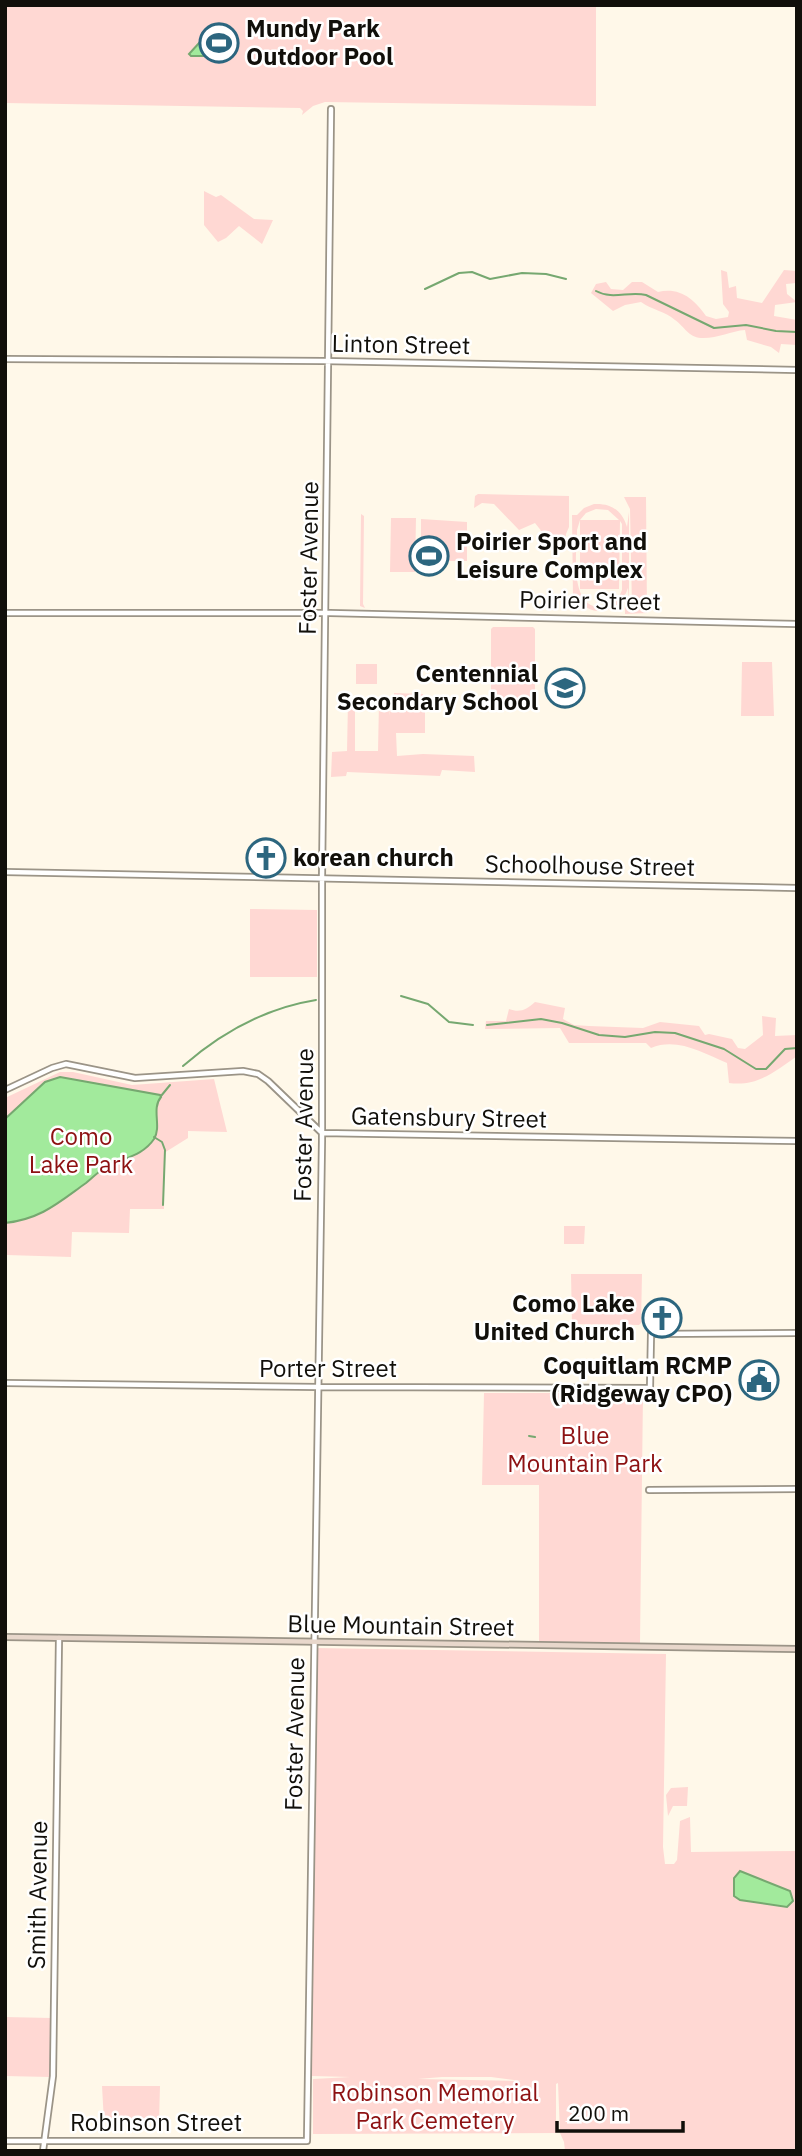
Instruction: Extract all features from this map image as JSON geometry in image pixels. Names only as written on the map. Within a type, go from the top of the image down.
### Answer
[{"type":"main road","name":"Blue Mountain Street","points":[[5,1637],[797,1649]]},
{"type":"street","name":"Foster Avenue","points":[[307,2141],[322,1133],[322,878],[331,109]]},
{"type":"street","name":"Linton Street","points":[[5,359],[328,361],[797,370]]},
{"type":"street","name":"Poirier Street","points":[[5,614],[326,613],[797,624]]},
{"type":"street","name":"Schoolhouse Street","points":[[5,872],[797,888]]},
{"type":"street","name":"Gatensbury Street","points":[[5,1090],[66,1064],[135,1078],[246,1071],[258,1074],[268,1081],[322,1133],[797,1141]]},
{"type":"street","name":"Porter Street","points":[[5,1382],[650,1388],[651,1334],[797,1333]]},
{"type":"street","points":[[649,1490],[797,1489]]},
{"type":"street","name":"Smith Avenue","points":[[43,2151],[53,2076],[59,1638]]},
{"type":"street","name":"Robinson Street","points":[[5,2141],[290,2144],[307,2141]]},
{"type":"green space","points":[[5,5],[596,5],[596,106],[325,102],[313,106],[302,115],[300,108],[5,103]]},
{"type":"green space","points":[[204,191],[216,197],[221,195],[254,219],[273,220],[262,244],[239,226],[218,242],[204,225]]},
{"type":"green space","points":[[721,270],[727,272],[729,288],[736,286],[737,298],[762,303],[784,270],[797,271],[796,283],[786,284],[787,294],[797,302],[775,305],[774,316],[797,320],[797,345],[781,344],[779,353],[771,347],[747,340],[745,330],[712,337],[697,337],[663,312],[641,302],[613,311],[591,293],[596,284],[606,282],[611,289],[623,290],[632,282],[642,282],[658,292],[673,291],[686,296],[697,304],[706,316],[716,319],[728,317],[729,312],[723,304]]},
{"type":"green space","points":[[475,496],[569,496],[569,527],[564,552],[558,552],[535,523],[519,530],[494,504],[482,503],[474,508]]},
{"type":"green space","points":[[624,497],[646,497],[647,613],[625,614],[625,606],[632,607],[630,509]]},
{"type":"green space","points":[[594,504],[611,507],[619,512],[627,527],[629,512],[629,601],[628,588],[619,603],[606,610],[591,610],[573,599],[572,515],[577,515]],"holes":[[[596,509],[608,510],[619,520],[580,520],[586,513]],[[580,520],[580,589],[619,589],[620,521],[622,590],[619,596],[612,604],[602,607],[591,605],[584,599],[579,589],[576,564]]]},
{"type":"green space","points":[[361,514],[364,516],[365,608],[360,606]]},
{"type":"green space","points":[[391,518],[416,518],[415,572],[390,572]]},
{"type":"green space","points":[[421,519],[467,522],[467,561],[421,561]]},
{"type":"green space","points":[[493,627],[535,629],[533,701],[491,699]]},
{"type":"green space","points":[[742,662],[772,662],[774,716],[741,716]]},
{"type":"green space","points":[[356,664],[377,664],[377,684],[356,684]]},
{"type":"green space","points":[[394,693],[423,694],[423,704],[394,704]]},
{"type":"green space","points":[[355,701],[355,751],[378,751],[379,702],[389,703],[389,716],[390,706],[425,706],[425,733],[396,733],[397,756],[474,756],[475,772],[442,770],[440,776],[347,772],[346,776],[331,777],[332,752],[347,751],[348,702]]},
{"type":"green space","points":[[250,909],[317,910],[317,977],[250,977]]},
{"type":"green space","points":[[535,1002],[565,1008],[563,1019],[574,1025],[643,1028],[660,1022],[699,1026],[705,1035],[732,1039],[738,1048],[745,1049],[763,1035],[762,1016],[776,1018],[775,1036],[797,1035],[797,1056],[774,1072],[739,1084],[729,1083],[727,1063],[680,1045],[651,1048],[646,1043],[569,1043],[560,1028],[485,1029],[486,1021],[506,1021],[509,1009],[523,1010]]},
{"type":"green space","name":"Como Lake Park","points":[[60,1072],[73,1072],[132,1085],[214,1079],[227,1132],[188,1131],[188,1138],[164,1153],[164,1209],[130,1209],[129,1233],[72,1232],[71,1257],[7,1255],[5,1098]]},
{"type":"green space","points":[[564,1226],[585,1226],[584,1244],[564,1244]]},
{"type":"green space","points":[[571,1274],[642,1274],[641,1323],[572,1324]]},
{"type":"green space","name":"Blue Mountain Park","points":[[484,1393],[643,1393],[640,1643],[539,1642],[539,1485],[482,1485]]},
{"type":"green space","name":"Robinson Memorial Park Cemetery","points":[[316,1648],[666,1654],[665,1864],[674,1864],[677,1860],[680,1821],[690,1817],[691,1852],[797,1851],[797,2151],[565,2151],[560,2133],[558,2083],[556,2133],[313,2134],[313,2079],[350,2077],[312,2076]],"holes":[[[442,2077],[491,2077],[522,2081],[418,2079]]]},
{"type":"green space","points":[[688,1787],[687,1806],[673,1806],[668,1816],[666,1795],[671,1788]]},
{"type":"green space","points":[[5,2017],[51,2018],[50,2077],[5,2076]]},
{"type":"green space","points":[[102,2086],[160,2086],[159,2122],[104,2122]]},
{"type":"shaded area","points":[[218,32],[225,40],[232,41],[231,47],[225,46],[217,53],[207,43]]},
{"type":"shaded area","points":[[200,42],[212,53],[209,56],[191,56],[189,54]]},
{"type":"shaded area","points":[[60,1077],[160,1095],[156,1134],[144,1150],[103,1169],[48,1209],[29,1218],[5,1223],[5,1119],[45,1082]]},
{"type":"shaded area","points":[[740,1871],[790,1891],[793,1901],[787,1907],[740,1900],[734,1896],[734,1878]]},
{"type":"waterway","points":[[425,289],[459,273],[472,272],[490,279],[522,273],[546,274],[566,279]]},
{"type":"waterway","points":[[596,291],[608,295],[646,295],[714,328],[746,325],[797,332]]},
{"type":"waterway","points":[[401,996],[428,1004],[449,1022],[473,1025]]},
{"type":"waterway","points":[[183,1066],[213,1043],[245,1024],[279,1009],[316,1000]]},
{"type":"waterway","points":[[487,1025],[541,1019],[599,1035],[625,1037],[655,1032],[675,1033],[724,1049],[756,1069],[766,1069],[785,1049],[797,1048]]},
{"type":"waterway","points":[[161,1096],[170,1085]]},
{"type":"waterway","points":[[154,1137],[162,1142],[165,1150],[163,1205]]},
{"type":"waterway","points":[[529,1436],[535,1437]]},
{"type":"place","name":"Mundy Park Outdoor Pool","points":[[219,43]]},
{"type":"place","name":"Poirier Sport and Leisure Complex","points":[[429,556]]},
{"type":"place","name":"Centennial Secondary School","points":[[565,688]]},
{"type":"place","name":"korean church","points":[[266,858]]},
{"type":"place","name":"Como Lake United Church","points":[[662,1318]]},
{"type":"place","name":"Coquitlam RCMP (Ridgeway CPO)","points":[[759,1380]]}]
